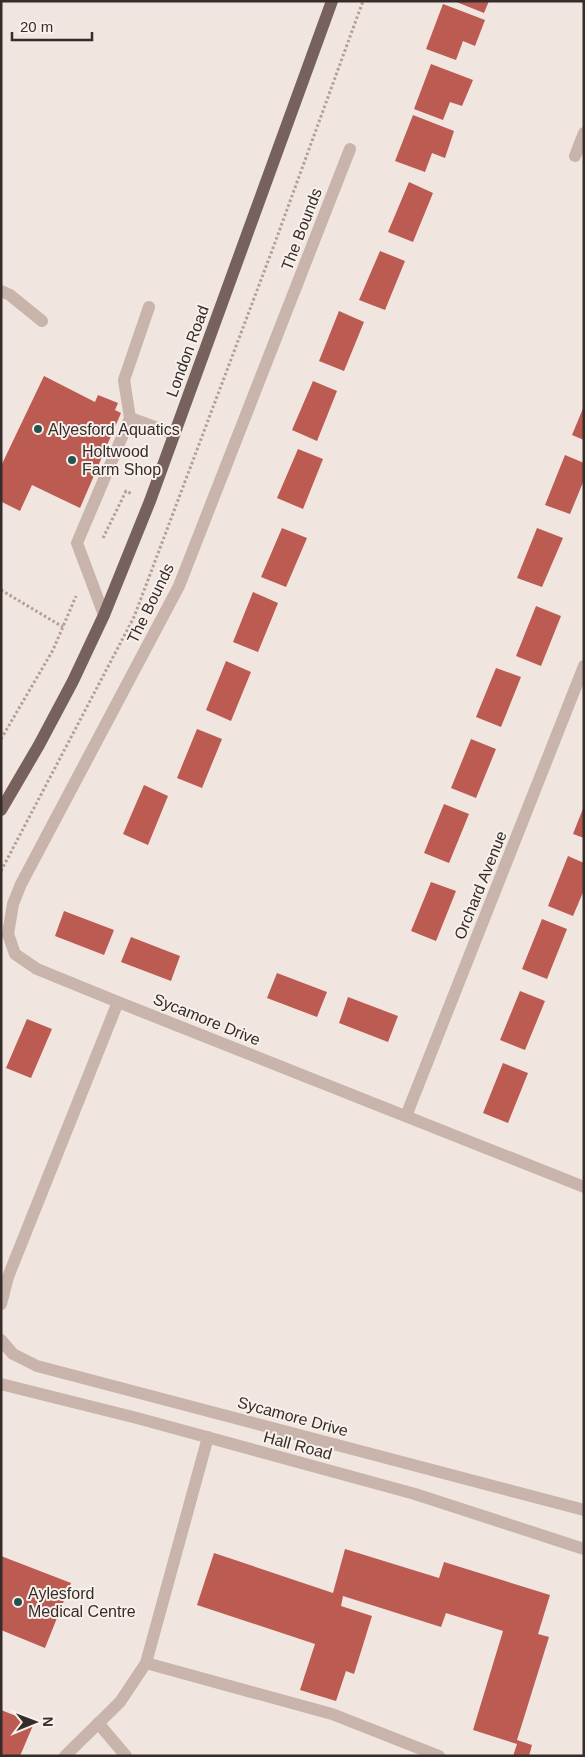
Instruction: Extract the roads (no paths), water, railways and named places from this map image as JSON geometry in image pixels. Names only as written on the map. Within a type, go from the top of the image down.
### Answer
[{"type":"main road","name":"London Road","points":[[1,810],[39,745],[73,681],[104,615],[150,501],[332,1]]},
{"type":"street","points":[[576,156],[584,134]]},
{"type":"street","name":"The Bounds","points":[[118,1002],[37,969],[15,954],[8,934],[13,904],[21,884],[179,586],[350,149]]},
{"type":"street","points":[[1,291],[10,295],[42,320]]},
{"type":"street","points":[[104,615],[77,543],[130,418],[124,380],[149,307]]},
{"type":"street","points":[[130,418],[174,434]]},
{"type":"street","name":"Orchard Avenue","points":[[406,1116],[584,666]]},
{"type":"street","points":[[1,1304],[8,1277],[118,1002]]},
{"type":"street","name":"Sycamore Drive","points":[[118,1002],[584,1187]]},
{"type":"street","name":"Sycamore Drive","points":[[1,1340],[13,1354],[37,1366],[584,1510]]},
{"type":"street","name":"Hall Road","points":[[1,1384],[208,1437],[416,1494],[584,1549]]},
{"type":"street","points":[[65,1756],[120,1702],[146,1663],[208,1437]]},
{"type":"street","points":[[146,1663],[332,1714],[439,1756]]},
{"type":"street","points":[[98,1722],[126,1756]]},
{"type":"place","name":"Alyesford Aquatics","points":[[38,429]]},
{"type":"place","name":"Holtwood Farm Shop","points":[[72,460]]},
{"type":"place","name":"Aylesford Medical Centre","points":[[18,1602]]}]
